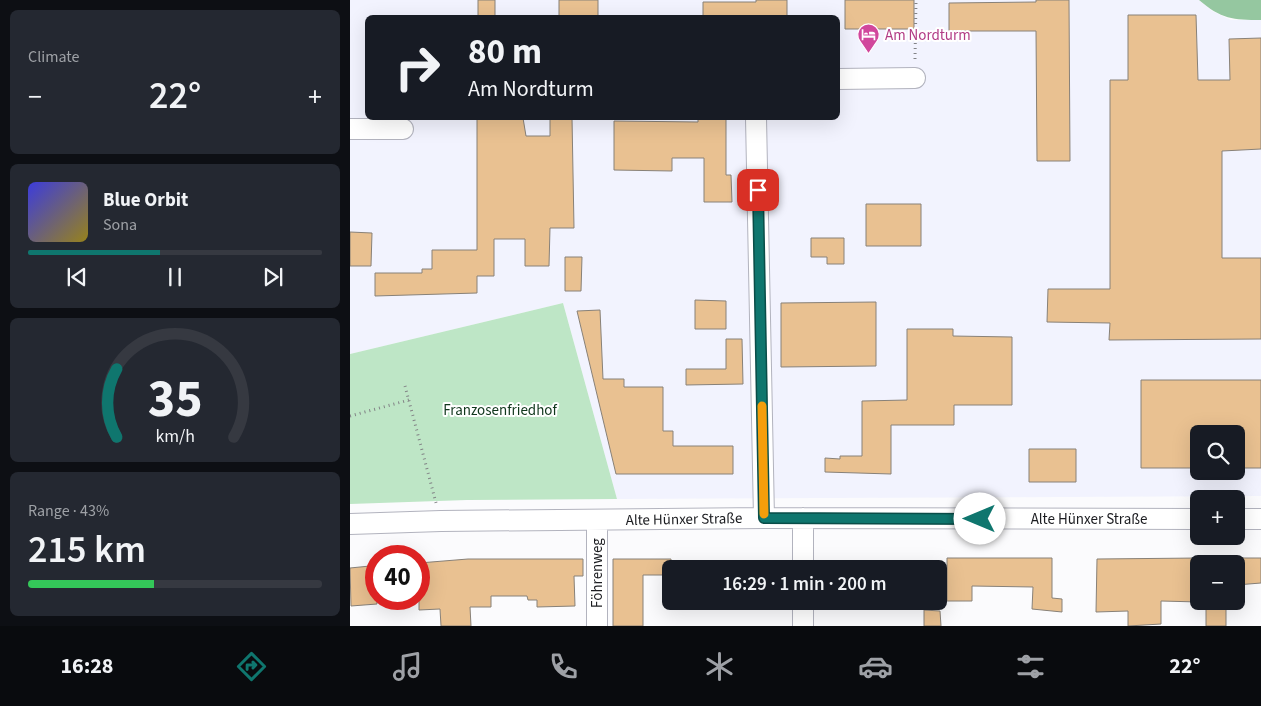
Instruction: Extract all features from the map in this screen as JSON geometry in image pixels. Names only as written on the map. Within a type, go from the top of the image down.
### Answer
[{"type":"street","points":[[840,79],[916,78]]},
{"type":"street","points":[[756,120],[764,518]]},
{"type":"street","points":[[350,129],[403,128]]},
{"type":"street","name":"Alte Hünxer Straße","points":[[350,524],[441,520],[764,518],[1190,519]]},
{"type":"street","points":[[803,518],[803,560]]},
{"type":"street","points":[[1245,519],[1261,519]]},
{"type":"street","name":"Föhrenweg","points":[[597,520],[597,626]]},
{"type":"street","points":[[803,610],[803,626]]},
{"type":"path","points":[[916,0],[916,78]]},
{"type":"path","points":[[406,386],[441,520]]},
{"type":"path","points":[[350,416],[409,400]]},
{"type":"shaded area","points":[[350,0],[1199,0],[1212,11],[1231,20],[1261,20],[1261,496],[1245,496],[1245,490],[1190,490],[1190,496],[617,499],[563,303],[350,354]]},
{"type":"green space","points":[[1199,0],[1261,0],[1261,20],[1235,19],[1221,15]]},
{"type":"green space","name":"Franzosenfriedhof","points":[[563,303],[617,499],[467,500],[350,504],[350,354]]},
{"type":"building","points":[[478,0],[495,0],[495,15],[478,15]]},
{"type":"building","points":[[559,0],[598,0],[598,15],[559,15]]},
{"type":"building","points":[[756,0],[787,0],[787,15],[703,15],[703,2],[756,2]]},
{"type":"building","points":[[845,0],[914,0],[914,29],[845,29]]},
{"type":"building","points":[[1036,0],[1069,0],[1070,161],[1037,161],[1036,31],[949,31],[949,3],[1036,2]]},
{"type":"building","points":[[1128,15],[1196,15],[1198,80],[1230,80],[1229,39],[1261,38],[1261,149],[1222,151],[1222,258],[1261,258],[1261,339],[1109,340],[1110,323],[1047,322],[1048,289],[1110,289],[1110,80],[1128,80]]},
{"type":"building","points":[[477,120],[523,120],[526,136],[550,136],[550,120],[572,120],[574,228],[550,228],[549,266],[525,266],[525,239],[494,239],[494,276],[477,276],[477,293],[375,296],[375,273],[422,273],[422,269],[432,269],[432,250],[477,250]]},
{"type":"building","points":[[698,120],[726,120],[726,175],[731,175],[732,202],[704,202],[704,158],[672,158],[672,171],[614,170],[614,121],[698,122]]},
{"type":"building","points":[[866,204],[921,204],[921,246],[866,246]]},
{"type":"building","points":[[350,232],[372,233],[371,266],[350,266]]},
{"type":"building","points":[[811,238],[844,238],[844,264],[827,264],[827,257],[811,257]]},
{"type":"building","points":[[565,257],[582,257],[581,291],[565,291]]},
{"type":"building","points":[[695,300],[726,301],[726,329],[695,329]]},
{"type":"building","points":[[876,302],[876,366],[781,367],[781,303]]},
{"type":"building","points":[[600,310],[603,379],[624,379],[624,387],[663,387],[663,431],[673,431],[673,446],[733,446],[733,474],[616,474],[577,311]]},
{"type":"building","points":[[907,329],[953,329],[953,336],[1012,337],[1012,405],[954,405],[954,425],[891,425],[891,474],[825,472],[825,458],[840,459],[840,456],[862,456],[862,401],[907,400]]},
{"type":"building","points":[[726,339],[742,339],[743,384],[686,385],[686,369],[726,369]]},
{"type":"building","points":[[1141,380],[1261,380],[1261,468],[1245,468],[1245,425],[1190,425],[1190,468],[1141,468]]},
{"type":"building","points":[[1029,449],[1076,449],[1076,482],[1029,482]]},
{"type":"building","points":[[947,558],[1052,558],[1052,598],[1062,599],[1062,612],[1032,609],[1033,587],[972,586],[972,601],[947,601]]},
{"type":"building","points":[[1190,558],[1190,602],[1161,601],[1161,624],[1128,626],[1128,611],[1096,612],[1097,559]]},
{"type":"building","points":[[1245,558],[1261,558],[1261,583],[1245,584]]},
{"type":"building","points":[[468,559],[583,559],[583,576],[574,576],[575,606],[537,607],[537,600],[528,600],[527,596],[491,596],[491,607],[470,607],[471,626],[441,626],[440,609],[430,609],[430,562]]},
{"type":"building","points":[[613,559],[671,559],[662,560],[662,575],[643,575],[643,626],[613,626]]},
{"type":"building","points":[[365,566],[365,605],[351,606],[350,568]]},
{"type":"building","points":[[924,610],[940,611],[941,626],[924,626]]},
{"type":"building","points":[[1206,610],[1226,610],[1226,626],[1206,626]]},
{"type":"slow traffic","points":[[762,406],[764,514]]},
{"type":"place","name":"Am Nordturm","points":[[869,54]]},
{"type":"route","points":[[758,190],[764,518],[980,519]]}]
